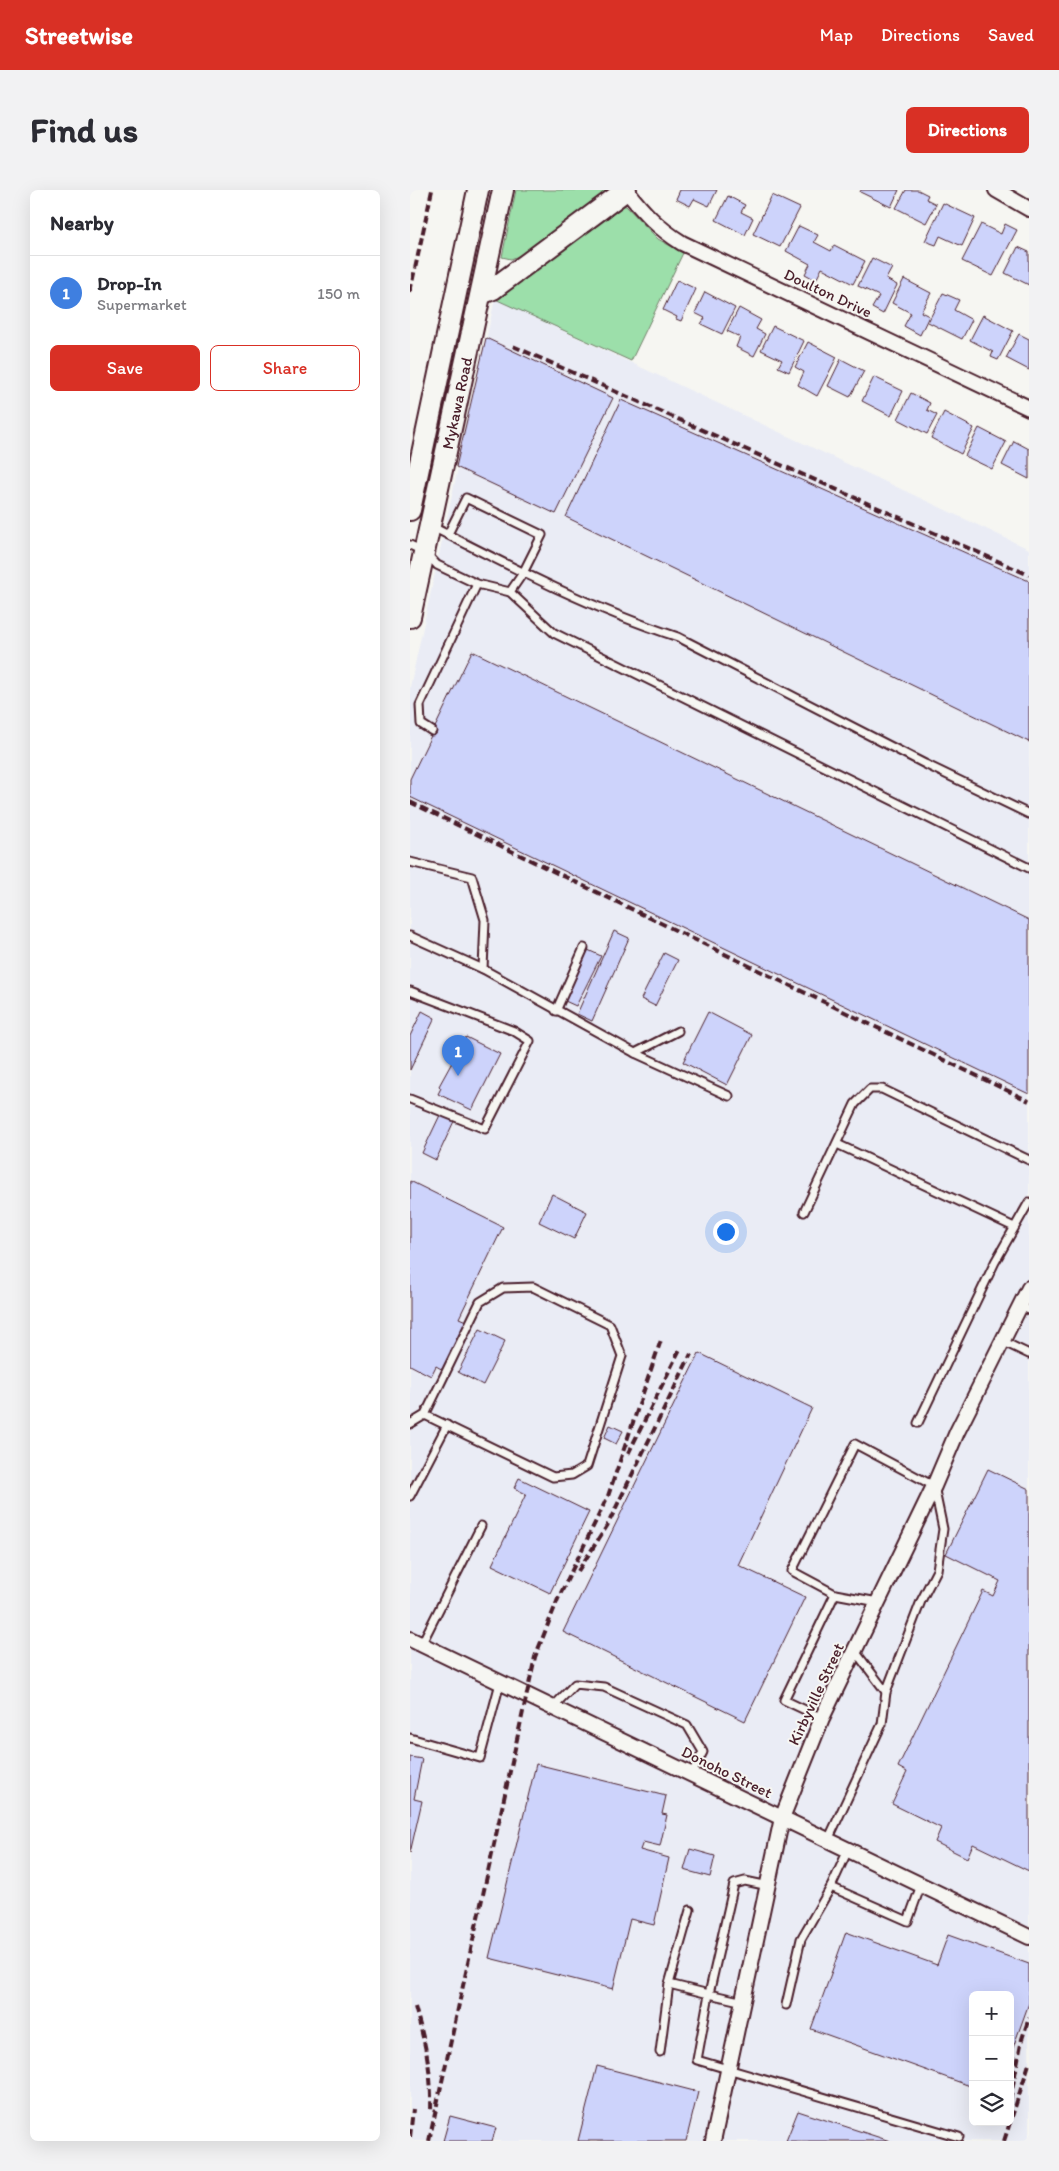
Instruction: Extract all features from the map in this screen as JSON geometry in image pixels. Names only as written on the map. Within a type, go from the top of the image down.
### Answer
[{"type":"main road","name":"Mykawa Road","points":[[410,510],[478,190]]},
{"type":"main road","name":"Mykawa Road","points":[[410,617],[417,548],[430,525],[503,190]]},
{"type":"main road","points":[[481,294],[493,289],[626,190]]},
{"type":"main road","points":[[471,229],[489,257],[499,265],[521,267]]},
{"type":"street","name":"Doulton Drive","points":[[626,190],[646,216],[662,231],[682,243],[1029,408]]},
{"type":"street","points":[[996,190],[1029,209]]},
{"type":"street","name":"Kirbyville Street","points":[[713,2141],[730,2070],[782,1818],[822,1718],[934,1486],[957,1432],[1002,1341],[1024,1308],[1029,1288]]},
{"type":"street","name":"Donoho Street","points":[[416,1642],[1029,1937]]},
{"type":"lane","points":[[448,534],[466,498],[542,534],[523,573],[510,592]]},
{"type":"lane","points":[[430,525],[523,573],[643,626],[678,637],[925,764],[1029,814]]},
{"type":"lane","points":[[417,548],[437,566],[476,584],[510,592],[554,633],[1029,868]]},
{"type":"lane","points":[[432,731],[421,724],[420,705],[476,584]]},
{"type":"lane","points":[[410,862],[472,877],[485,920],[483,969]]},
{"type":"lane","points":[[410,936],[483,969],[635,1053],[729,1096]]},
{"type":"lane","points":[[556,1011],[584,948]]},
{"type":"lane","points":[[410,991],[514,1031],[530,1042],[485,1129],[410,1099]]},
{"type":"lane","points":[[635,1053],[678,1031]]},
{"type":"lane","points":[[804,1212],[855,1104],[870,1089],[882,1089],[1029,1160]]},
{"type":"lane","points":[[836,1144],[1014,1227]]},
{"type":"lane","points":[[918,1423],[994,1262],[1029,1202]]},
{"type":"lane","points":[[410,1424],[425,1415],[480,1302],[503,1288],[533,1287],[610,1325],[622,1356],[587,1466],[572,1475],[554,1477],[425,1415]]},
{"type":"lane","points":[[1002,1341],[1029,1354]]},
{"type":"lane","points":[[410,1496],[447,1425]]},
{"type":"lane","points":[[828,1840],[882,1724],[886,1692],[921,1601],[937,1570],[943,1529],[934,1486],[855,1444],[792,1571],[835,1594],[878,1602]]},
{"type":"lane","points":[[416,1642],[481,1526]]},
{"type":"lane","points":[[822,1718],[784,1700],[835,1594]]},
{"type":"lane","points":[[855,1651],[886,1692]]},
{"type":"lane","points":[[410,1738],[480,1758],[500,1683]]},
{"type":"lane","points":[[552,1708],[575,1684],[604,1687],[687,1725],[703,1752],[692,1775]]},
{"type":"lane","points":[[786,2005],[801,1939],[848,1850]]},
{"type":"lane","points":[[769,1886],[745,1881],[734,1884],[709,1994],[697,2060],[959,2137]]},
{"type":"lane","points":[[830,1887],[908,1921],[921,1885]]},
{"type":"lane","points":[[660,2052],[669,1984],[690,1910]]},
{"type":"lane","points":[[669,1984],[744,2002]]},
{"type":"shaded area","points":[[495,299],[1029,549],[1029,2141],[410,2141],[410,687]]},
{"type":"green space","points":[[516,190],[610,190],[521,255],[511,259],[502,257]]},
{"type":"green space","points":[[622,205],[626,206],[658,239],[683,253],[631,361],[495,299]]},
{"type":"building","points":[[680,190],[717,190],[709,206],[694,199],[690,206],[676,199]]},
{"type":"building","points":[[861,190],[899,190],[891,207],[860,192]]},
{"type":"building","points":[[906,190],[918,190],[928,195],[926,199],[936,204],[926,223],[896,208]]},
{"type":"building","points":[[772,195],[800,208],[780,247],[753,234]]},
{"type":"building","points":[[728,196],[745,205],[741,212],[753,218],[745,235],[716,220]]},
{"type":"building","points":[[943,203],[975,218],[962,246],[940,236],[936,245],[925,241]]},
{"type":"building","points":[[981,224],[1001,234],[1005,224],[1017,230],[993,276],[962,261]]},
{"type":"building","points":[[799,226],[818,235],[814,242],[831,251],[834,245],[865,261],[853,284],[822,268],[816,280],[805,274],[810,264],[786,251]]},
{"type":"building","points":[[1018,247],[1029,252],[1029,285],[1005,273]]},
{"type":"building","points":[[872,258],[892,268],[886,279],[897,285],[883,314],[872,308],[879,296],[858,286]]},
{"type":"building","points":[[904,279],[931,293],[921,312],[929,316],[920,335],[904,326],[911,313],[892,303]]},
{"type":"building","points":[[677,280],[696,289],[681,321],[663,310]]},
{"type":"building","points":[[705,292],[735,308],[722,334],[701,324],[705,318],[695,313]]},
{"type":"building","points":[[943,293],[959,300],[954,310],[972,320],[962,339],[928,322]]},
{"type":"building","points":[[739,308],[761,320],[756,329],[765,334],[754,356],[736,347],[740,337],[727,331]]},
{"type":"building","points":[[983,315],[1013,331],[998,360],[991,357],[993,352],[970,340]]},
{"type":"building","points":[[773,326],[804,341],[789,372],[778,367],[782,360],[761,350]]},
{"type":"building","points":[[1019,334],[1029,339],[1029,370],[1006,358]]},
{"type":"building","points":[[486,338],[613,398],[556,514],[456,467]]},
{"type":"building","points":[[808,342],[837,357],[817,396],[798,385],[804,372],[795,367]]},
{"type":"building","points":[[841,359],[864,371],[850,397],[828,386]]},
{"type":"building","points":[[874,377],[903,391],[891,416],[862,401]]},
{"type":"building","points":[[911,393],[930,403],[927,410],[937,415],[927,434],[898,419]]},
{"type":"building","points":[[621,400],[1029,581],[1029,742],[566,517]]},
{"type":"building","points":[[944,412],[974,428],[961,454],[931,438]]},
{"type":"building","points":[[979,428],[1006,442],[992,469],[965,456]]},
{"type":"building","points":[[1014,441],[1029,449],[1029,479],[1002,465]]},
{"type":"building","points":[[472,651],[1029,920],[1029,1094],[410,797],[410,779]]},
{"type":"building","points":[[614,931],[629,938],[592,1021],[577,1014]]},
{"type":"building","points":[[588,950],[601,956],[576,1006],[565,1001]]},
{"type":"building","points":[[664,953],[678,960],[655,1006],[641,999]]},
{"type":"building","points":[[422,1011],[435,1018],[410,1070],[410,1036]]},
{"type":"building","points":[[708,1012],[752,1035],[727,1085],[683,1062]]},
{"type":"building","points":[[466,1037],[500,1054],[472,1110],[438,1094],[441,1088],[439,1086]]},
{"type":"building","points":[[441,1113],[455,1119],[436,1160],[422,1153]]},
{"type":"building","points":[[410,1181],[503,1227],[459,1318],[466,1321],[443,1370],[436,1366],[431,1376],[410,1365]]},
{"type":"building","points":[[552,1194],[587,1212],[574,1239],[539,1222]]},
{"type":"building","points":[[480,1329],[505,1341],[483,1385],[458,1372]]},
{"type":"building","points":[[699,1353],[812,1408],[738,1565],[805,1597],[745,1721],[563,1632]]},
{"type":"building","points":[[610,1425],[623,1431],[616,1444],[604,1438]]},
{"type":"building","points":[[988,1469],[1029,1489],[1029,1871],[973,1844],[967,1858],[935,1842],[941,1828],[892,1804],[907,1772],[898,1767],[983,1591],[993,1596],[1000,1581],[946,1554]]},
{"type":"building","points":[[519,1478],[589,1512],[550,1593],[492,1565],[526,1494],[514,1488]]},
{"type":"building","points":[[410,1757],[422,1759],[414,1799],[422,1801],[410,1853]]},
{"type":"building","points":[[536,1764],[666,1796],[662,1814],[667,1815],[660,1846],[643,1842],[640,1850],[669,1858],[654,1925],[630,1919],[613,1989],[489,1958]]},
{"type":"building","points":[[690,1849],[715,1856],[710,1877],[684,1870]]},
{"type":"building","points":[[846,1932],[937,1965],[948,1935],[1029,1964],[1029,2003],[1014,2045],[1014,1991],[969,1991],[969,2086],[811,2029]]},
{"type":"building","points":[[597,2066],[698,2092],[686,2141],[578,2141]]},
{"type":"building","points":[[798,2111],[890,2141],[786,2141]]},
{"type":"building","points":[[450,2116],[496,2128],[492,2141],[443,2141]]},
{"type":"railway","points":[[410,292],[432,190]]},
{"type":"railway","points":[[513,346],[1029,575]]},
{"type":"railway","points":[[410,802],[1029,1101]]},
{"type":"railway","points":[[429,2141],[535,1657],[558,1599],[608,1496],[661,1340]]},
{"type":"railway","points":[[628,1454],[680,1349]]},
{"type":"railway","points":[[578,1571],[607,1526],[691,1354]]},
{"type":"railway","points":[[415,2007],[428,2059],[431,2113]]},
{"type":"railway","points":[[1014,2081],[1022,2039],[1029,2018]]},
{"type":"railway","points":[[1004,2141],[1029,2064]]},
{"type":"railway","points":[[410,2137],[413,2109]]},
{"type":"place","name":"Drop-In","points":[[458,1076]]}]
